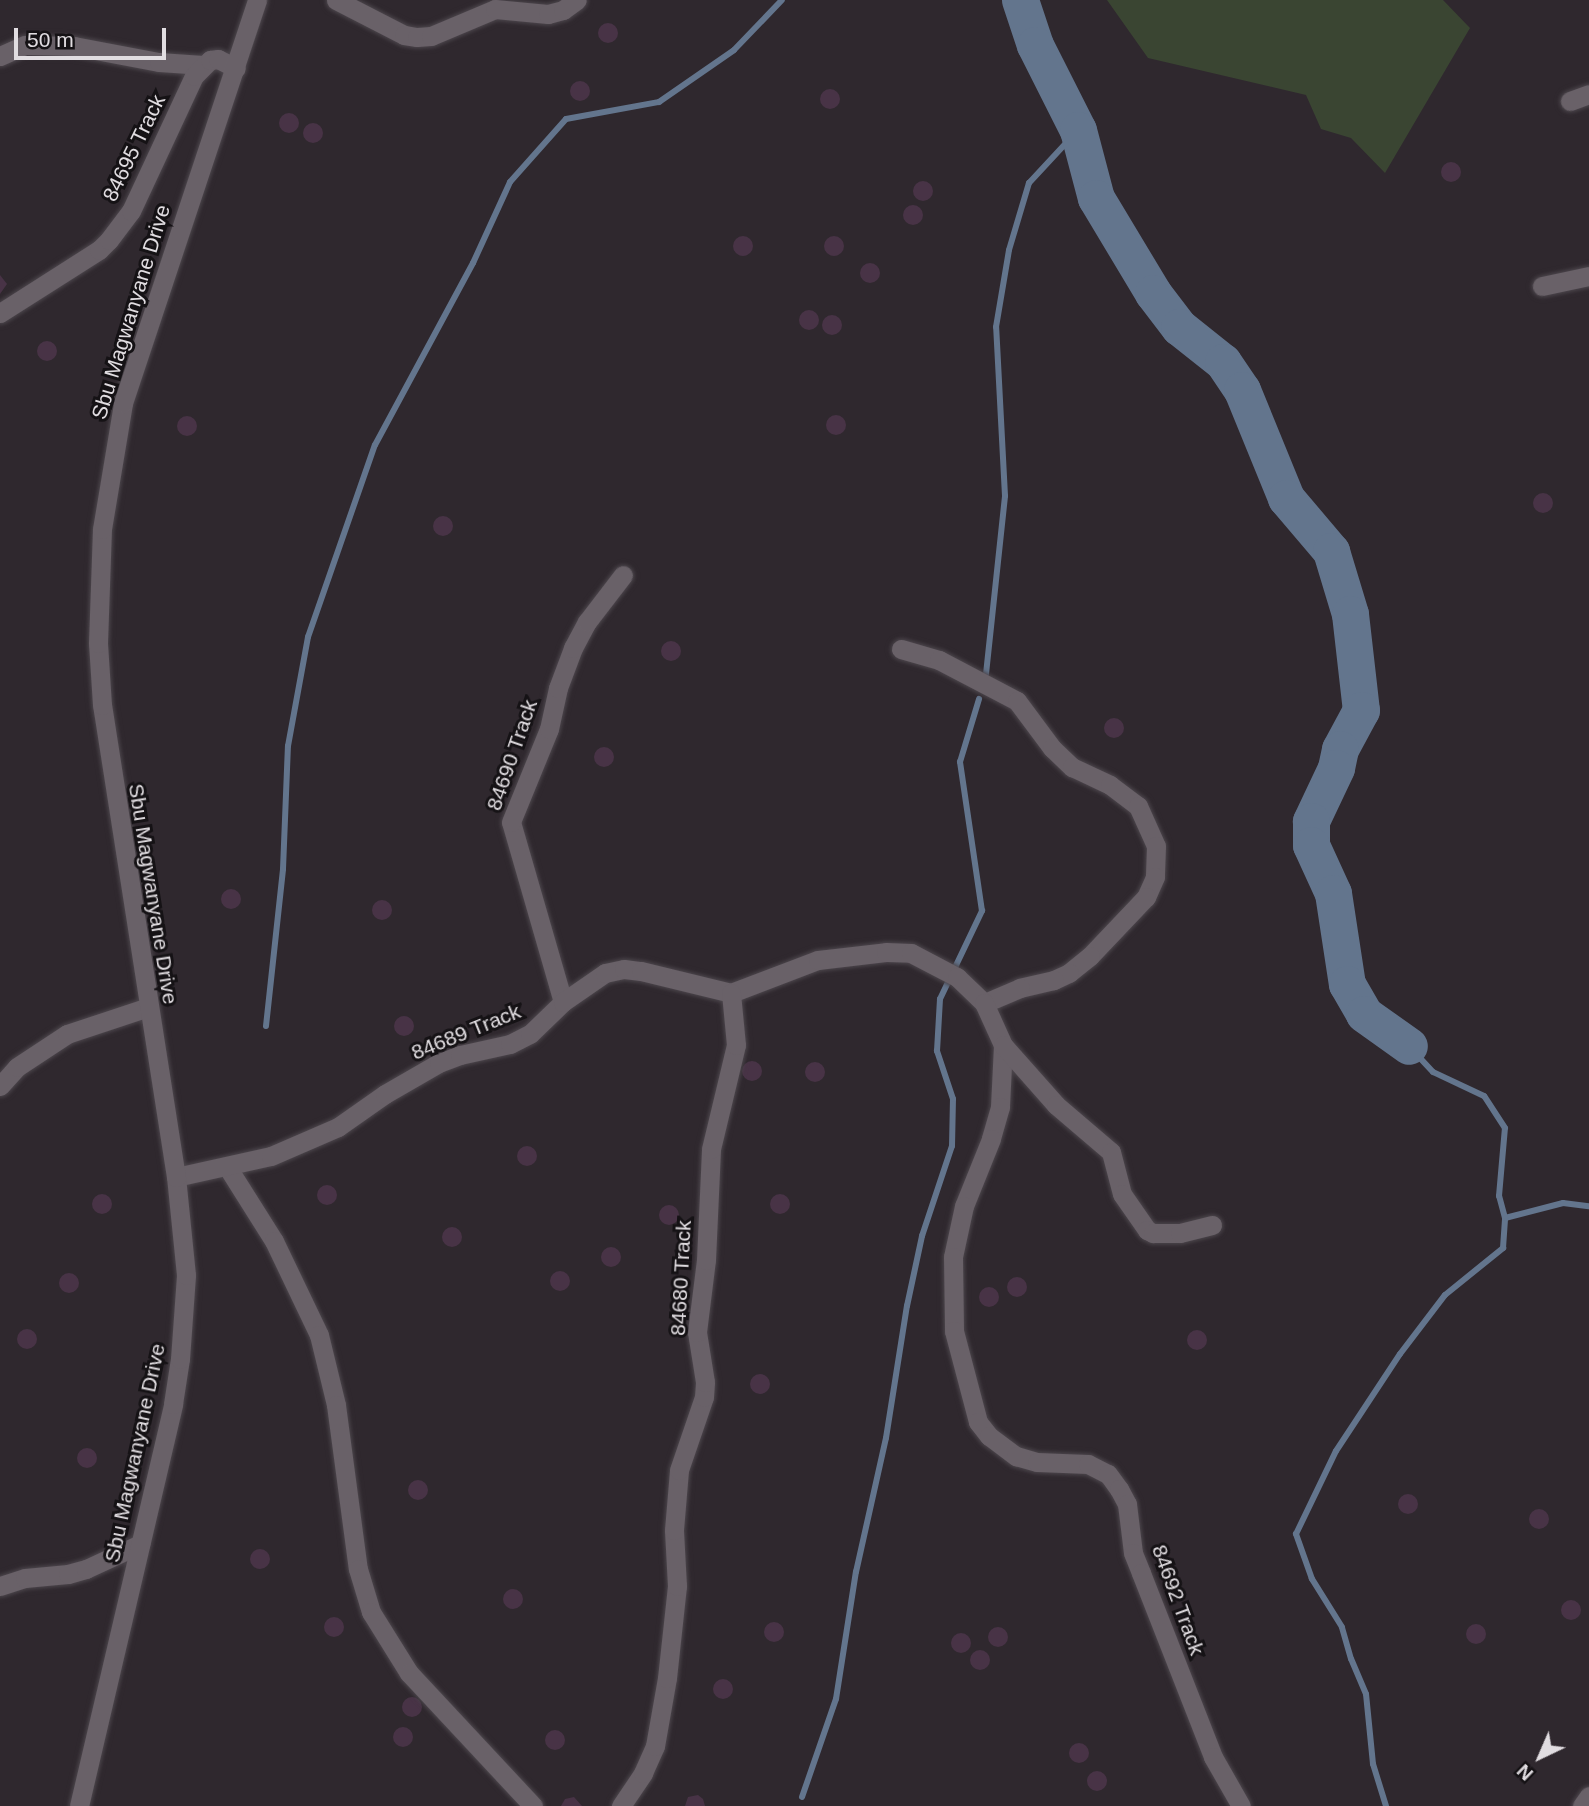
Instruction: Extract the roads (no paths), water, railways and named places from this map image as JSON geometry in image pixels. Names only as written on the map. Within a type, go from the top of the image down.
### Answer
[{"type":"street","name":"Sbu Magwanyane Drive","points":[[79,1806],[180,1359],[186,1275],[176,1177],[102,705],[98,643],[101,540],[110,466],[123,403],[257,0]]},
{"type":"street","points":[[336,0],[404,35],[417,37],[431,36],[495,9],[548,14],[563,10],[577,0]]},
{"type":"street","points":[[0,56],[25,46],[74,46],[159,62],[203,65],[218,59],[236,68]]},
{"type":"street","name":"84695 Track","points":[[0,313],[99,250],[118,229],[131,211],[173,117],[203,65]]},
{"type":"street","points":[[1570,101],[1589,94]]},
{"type":"street","points":[[1542,285],[1589,276]]},
{"type":"street","name":"84690 Track","points":[[563,1002],[511,822],[549,729],[558,688],[573,648],[587,622],[623,575]]},
{"type":"street","points":[[901,649],[948,664],[1017,701],[1052,748],[1072,767],[1110,785],[1138,806],[1156,846],[1156,877],[1146,897],[1090,956],[1069,973],[1054,980],[1020,988],[984,1003]]},
{"type":"street","points":[[731,993],[818,960],[886,952],[911,953],[957,977],[984,1003],[1003,1045],[1056,1105],[1111,1152],[1122,1194],[1147,1230],[1161,1234],[1180,1233],[1212,1226]]},
{"type":"street","name":"84689 Track","points":[[176,1177],[228,1168],[271,1156],[338,1126],[385,1094],[439,1063],[460,1055],[510,1044],[530,1034],[563,1002],[605,973],[624,969],[731,993]]},
{"type":"street","name":"84680 Track","points":[[621,1806],[643,1773],[655,1745],[665,1689],[677,1586],[674,1530],[679,1470],[704,1397],[704,1364],[697,1332],[706,1260],[710,1149],[736,1045],[731,993]]},
{"type":"street","points":[[0,1086],[17,1067],[67,1034],[148,1007]]},
{"type":"street","name":"84692 Track","points":[[1003,1045],[1000,1107],[992,1139],[964,1206],[953,1257],[954,1331],[978,1422],[989,1436],[1016,1456],[1037,1462],[1088,1464],[1108,1475],[1119,1489],[1127,1504],[1133,1553],[1213,1756],[1241,1806]]},
{"type":"street","points":[[228,1168],[274,1241],[319,1335],[336,1405],[358,1569],[371,1612],[409,1673],[533,1806]]},
{"type":"street","points":[[0,1586],[25,1578],[77,1572],[140,1544]]},
{"type":"street","points":[[1582,1806],[1589,1796]]},
{"type":"waterway","points":[[266,1026],[283,869],[288,746],[308,637],[375,445],[473,263],[510,182],[566,119],[659,102],[734,50],[782,0]]},
{"type":"waterway","points":[[1020,0],[1035,45],[1078,130],[1096,198],[1153,293],[1179,327],[1223,362],[1242,390],[1286,498],[1331,551],[1350,614],[1361,710],[1340,749],[1336,768],[1311,821],[1311,845],[1333,893],[1347,984],[1364,1014],[1409,1046]]},
{"type":"waterway","points":[[986,674],[1005,496],[996,327],[1009,250],[1029,183],[1078,130]]},
{"type":"waterway","points":[[802,1797],[836,1699],[856,1572],[886,1438],[907,1306],[922,1236],[952,1146],[953,1099],[937,1051],[940,999],[982,911],[960,762],[979,699]]},
{"type":"waterway","points":[[1386,1806],[1373,1764],[1366,1694],[1351,1659],[1342,1627],[1312,1579],[1296,1534],[1336,1451],[1400,1354],[1445,1295],[1503,1248],[1505,1218],[1499,1196],[1505,1128],[1484,1096],[1433,1072],[1409,1046]]},
{"type":"waterway","points":[[1505,1218],[1563,1203],[1589,1206]]}]
